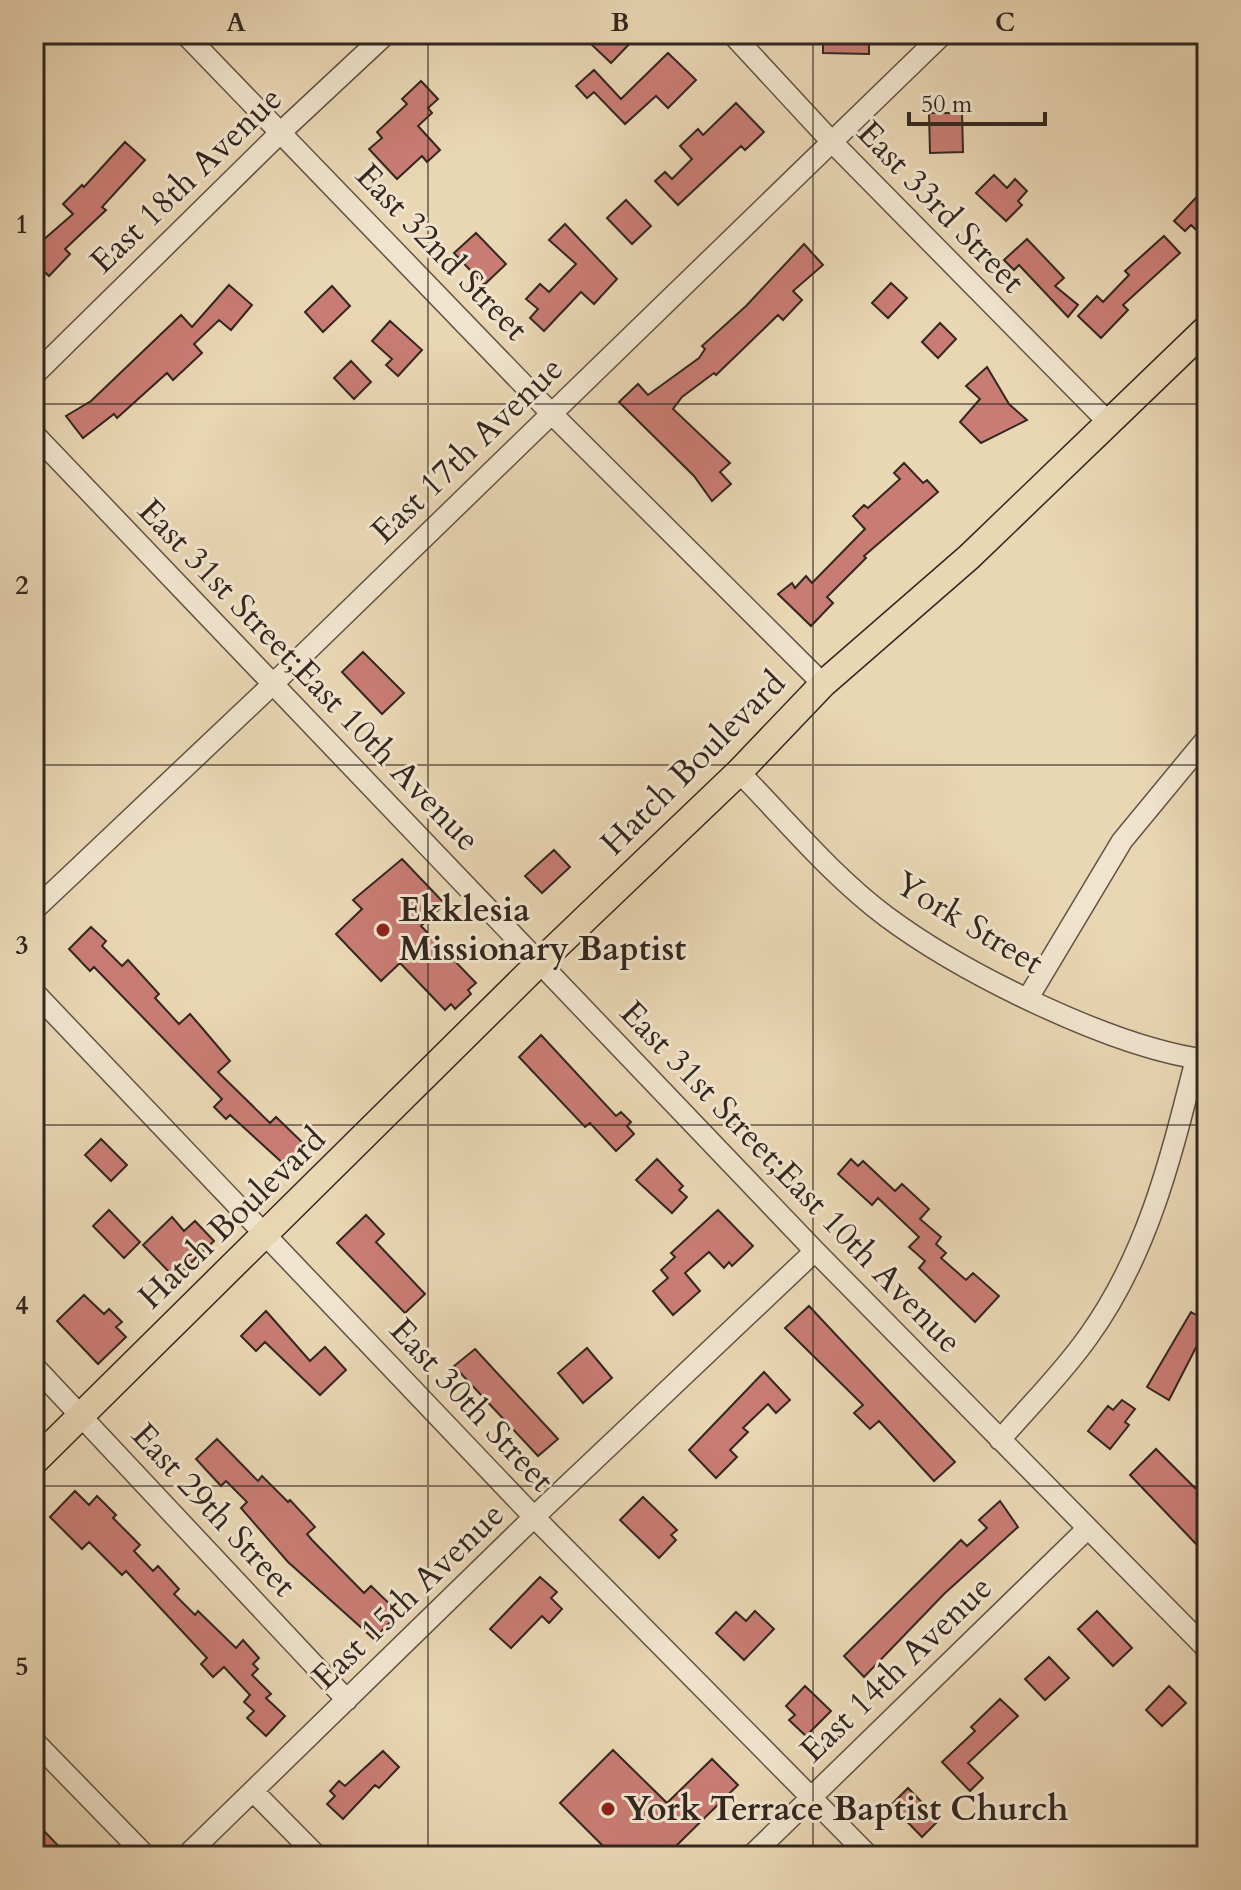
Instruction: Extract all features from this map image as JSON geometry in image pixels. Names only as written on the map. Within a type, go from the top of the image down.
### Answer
[{"type":"main road","name":"Hatch Boulevard","points":[[34,1462],[539,963],[739,772],[823,684],[969,557],[1207,328]]},
{"type":"street","name":"East 32nd Street","points":[[185,34],[550,412],[823,684]]},
{"type":"street","name":"East 18th Avenue","points":[[34,375],[281,132],[386,34]]},
{"type":"street","name":"East 33rd Street","points":[[732,34],[831,141],[1108,422]]},
{"type":"street","name":"East 17th Avenue","points":[[34,910],[274,683],[943,34]]},
{"type":"street","name":"East 31st Street;East 10th Avenue","points":[[34,434],[815,1251],[1207,1649]]},
{"type":"street","points":[[1028,998],[1122,841],[1207,738]]},
{"type":"street","points":[[1184,764],[1207,768]]},
{"type":"street","name":"York Street","points":[[739,772],[837,873],[886,916],[938,951],[1028,998],[1129,1043],[1202,1060]]},
{"type":"street","name":"East 30th Street","points":[[34,992],[267,1233],[534,1517],[869,1856]]},
{"type":"street","points":[[1000,1440],[1087,1339],[1142,1244],[1202,1060]]},
{"type":"street","name":"East 15th Avenue","points":[[186,1856],[534,1517],[815,1251]]},
{"type":"street","name":"East 29th Street","points":[[34,1366],[347,1700]]},
{"type":"street","name":"East 14th Avenue","points":[[751,1856],[1087,1529]]},
{"type":"street","points":[[34,1741],[146,1856]]},
{"type":"street","points":[[254,1792],[317,1856]]},
{"type":"building","points":[[600,34],[639,34],[611,63],[591,44]]},
{"type":"building","points":[[869,34],[869,54],[823,53],[823,36]]},
{"type":"building","points":[[668,53],[696,80],[668,108],[656,96],[625,124],[594,92],[587,98],[576,86],[594,70],[621,99]]},
{"type":"building","points":[[421,81],[438,99],[428,108],[432,113],[418,126],[440,150],[427,162],[422,156],[397,179],[369,149],[382,138],[377,132],[407,104],[402,99]]},
{"type":"building","points":[[736,103],[764,132],[745,150],[741,146],[678,205],[655,181],[665,172],[672,179],[692,159],[680,146],[698,129],[703,135]]},
{"type":"building","points":[[929,113],[962,113],[963,152],[930,153]]},
{"type":"building","points":[[125,142],[145,160],[102,207],[106,210],[65,249],[70,254],[49,276],[34,262],[34,248],[73,214],[63,204],[82,185],[84,187]]},
{"type":"building","points":[[994,175],[1007,188],[1015,179],[1027,191],[1018,201],[1022,205],[1006,221],[976,193]]},
{"type":"building","points":[[1207,186],[1207,240],[1191,225],[1185,231],[1174,221]]},
{"type":"building","points":[[626,200],[651,226],[632,244],[607,218]]},
{"type":"building","points":[[565,224],[617,279],[594,304],[581,292],[544,331],[530,318],[538,309],[526,299],[540,284],[549,292],[576,264],[549,240]]},
{"type":"building","points":[[476,233],[506,264],[484,285],[454,253]]},
{"type":"building","points":[[1164,236],[1180,253],[1123,305],[1128,310],[1101,338],[1078,316],[1097,296],[1103,302],[1129,275],[1125,271]]},
{"type":"building","points":[[1027,239],[1064,278],[1055,286],[1078,305],[1068,317],[1019,265],[1014,270],[1004,260]]},
{"type":"building","points":[[804,244],[823,265],[793,291],[802,300],[783,320],[778,315],[716,375],[714,373],[682,397],[673,409],[730,463],[720,472],[731,484],[712,501],[694,476],[619,402],[638,384],[648,395],[699,358],[705,349],[702,346],[746,306]]},
{"type":"building","points":[[891,283],[907,298],[888,318],[872,303]]},
{"type":"building","points":[[229,285],[252,305],[231,330],[219,320],[194,344],[202,353],[173,380],[167,373],[117,418],[114,414],[83,438],[66,416],[91,401],[181,315],[192,327]]},
{"type":"building","points":[[332,286],[350,306],[323,332],[305,312]]},
{"type":"building","points":[[390,321],[422,350],[398,376],[386,365],[392,359],[372,341]]},
{"type":"building","points":[[940,323],[956,339],[938,358],[922,342]]},
{"type":"building","points":[[351,361],[371,382],[354,399],[334,378]]},
{"type":"building","points":[[987,367],[1009,404],[1027,420],[981,443],[960,422],[980,399],[966,386]]},
{"type":"building","points":[[904,463],[923,483],[927,480],[938,492],[864,556],[866,558],[827,597],[833,603],[811,626],[778,594],[792,583],[795,588],[806,576],[812,583],[865,529],[853,516],[864,505],[868,508],[900,479],[894,473]]},
{"type":"building","points":[[363,652],[404,693],[382,714],[342,672]]},
{"type":"building","points":[[554,850],[570,867],[542,893],[525,876]]},
{"type":"building","name":"Ekklesia Missionary Baptist","points":[[402,859],[445,904],[421,926],[476,983],[468,990],[471,994],[455,1009],[451,1004],[445,1010],[400,963],[381,981],[336,934],[362,909],[353,900]]},
{"type":"building","points":[[91,927],[106,941],[102,946],[122,966],[128,960],[159,994],[155,998],[179,1024],[190,1014],[230,1061],[218,1072],[270,1123],[276,1117],[306,1146],[286,1166],[230,1115],[226,1119],[214,1107],[222,1099],[94,967],[90,971],[69,949]]},
{"type":"building","points":[[541,1035],[616,1116],[621,1112],[631,1122],[627,1126],[634,1134],[616,1151],[590,1123],[585,1127],[519,1057]]},
{"type":"building","points":[[101,1139],[127,1165],[111,1181],[85,1155]]},
{"type":"building","points":[[657,1159],[683,1186],[679,1190],[687,1197],[672,1213],[636,1180]]},
{"type":"building","points":[[851,1159],[858,1166],[863,1161],[895,1191],[902,1184],[929,1209],[920,1219],[941,1237],[936,1244],[946,1253],[941,1258],[966,1280],[973,1273],[999,1296],[975,1322],[919,1268],[925,1261],[909,1247],[919,1237],[878,1198],[872,1205],[838,1174]]},
{"type":"building","points":[[109,1210],[140,1242],[124,1258],[93,1226]]},
{"type":"building","points":[[718,1210],[753,1246],[732,1266],[729,1262],[724,1268],[709,1252],[685,1273],[700,1291],[673,1315],[653,1291],[668,1278],[661,1270],[675,1257],[671,1253]]},
{"type":"building","points":[[366,1215],[384,1234],[376,1242],[425,1294],[405,1313],[337,1243]]},
{"type":"building","points":[[172,1217],[184,1231],[195,1221],[214,1241],[175,1278],[143,1245]]},
{"type":"building","points":[[84,1295],[104,1314],[109,1309],[122,1322],[116,1327],[126,1337],[98,1364],[57,1321]]},
{"type":"building","points":[[809,1306],[955,1462],[934,1481],[879,1421],[870,1429],[854,1413],[863,1405],[785,1328]]},
{"type":"building","points":[[266,1311],[310,1361],[325,1347],[346,1370],[320,1395],[265,1342],[256,1351],[241,1336]]},
{"type":"building","points":[[1191,1312],[1207,1321],[1207,1326],[1169,1400],[1147,1387]]},
{"type":"building","points":[[587,1348],[612,1378],[583,1403],[558,1373]]},
{"type":"building","points":[[475,1349],[558,1439],[538,1456],[454,1366]]},
{"type":"building","points":[[764,1372],[790,1400],[776,1413],[768,1404],[743,1428],[748,1432],[730,1450],[737,1457],[716,1478],[689,1450]]},
{"type":"building","points":[[1122,1400],[1135,1409],[1125,1422],[1129,1425],[1110,1449],[1088,1431],[1108,1406],[1113,1410]]},
{"type":"building","points":[[217,1439],[258,1481],[262,1476],[288,1502],[290,1500],[315,1527],[307,1534],[364,1593],[371,1586],[399,1613],[374,1639],[288,1562],[241,1508],[247,1502],[226,1481],[221,1486],[196,1459]]},
{"type":"building","points":[[1156,1449],[1195,1488],[1207,1477],[1207,1540],[1199,1547],[1130,1475]]},
{"type":"building","points":[[75,1491],[89,1505],[97,1496],[116,1515],[113,1518],[140,1545],[134,1551],[153,1571],[158,1566],[179,1589],[174,1594],[195,1615],[198,1611],[236,1648],[243,1640],[259,1658],[253,1664],[258,1669],[252,1675],[271,1694],[266,1698],[285,1716],[266,1736],[247,1718],[254,1711],[244,1702],[250,1695],[224,1667],[213,1677],[201,1664],[207,1658],[126,1571],[122,1575],[89,1542],[82,1549],[50,1517]]},
{"type":"building","points":[[643,1497],[677,1530],[671,1535],[676,1540],[659,1558],[620,1520]]},
{"type":"building","points":[[1000,1501],[1018,1527],[944,1594],[864,1677],[844,1656],[961,1540],[967,1546],[987,1528],[979,1520]]},
{"type":"building","points":[[540,1577],[557,1592],[551,1598],[562,1609],[549,1623],[542,1616],[511,1648],[490,1629]]},
{"type":"building","points":[[755,1611],[774,1629],[744,1660],[716,1633],[736,1612],[746,1621]]},
{"type":"building","points":[[1097,1611],[1132,1648],[1113,1666],[1078,1629]]},
{"type":"building","points":[[1049,1657],[1069,1678],[1045,1700],[1025,1679]]},
{"type":"building","points":[[805,1686],[831,1711],[806,1736],[789,1720],[795,1715],[786,1706]]},
{"type":"building","points":[[1169,1686],[1186,1703],[1162,1726],[1146,1710]]},
{"type":"building","points":[[1000,1699],[1018,1716],[968,1763],[983,1778],[970,1791],[942,1762],[975,1731],[971,1727]]},
{"type":"building","name":"York Terrace Baptist Church","points":[[613,1750],[667,1803],[712,1759],[738,1785],[677,1845],[689,1856],[613,1856],[560,1803]]},
{"type":"building","points":[[383,1751],[399,1767],[379,1788],[375,1785],[343,1819],[327,1804],[335,1796],[330,1791],[339,1781],[345,1786]]},
{"type":"building","points":[[908,1788],[939,1820],[922,1837],[891,1805]]},
{"type":"building","points":[[45,1832],[68,1856],[34,1856],[34,1842]]},
{"type":"place","name":"Ekklesia Missionary Baptist","points":[[383,930]]},
{"type":"place","name":"York Terrace Baptist Church","points":[[608,1809]]}]
